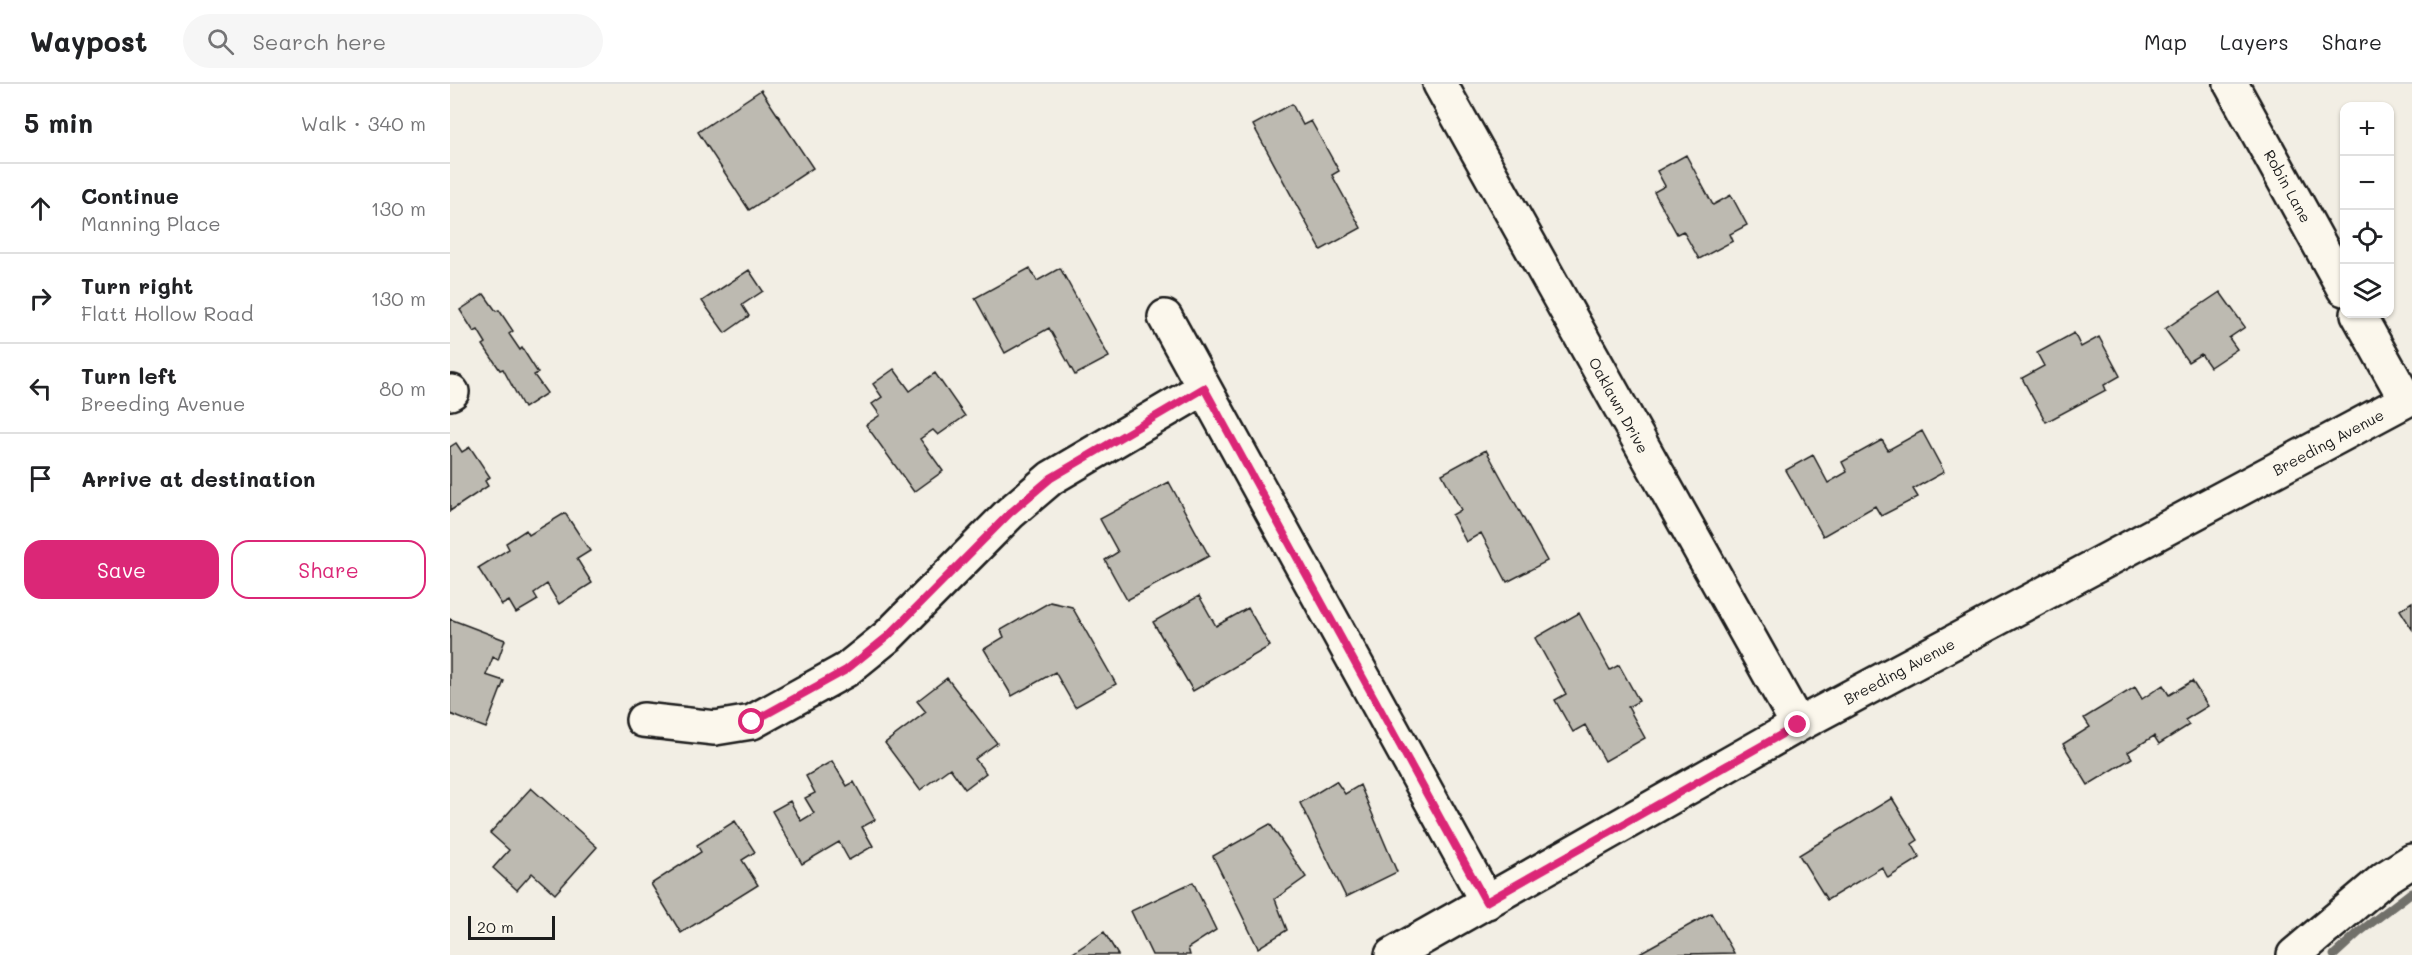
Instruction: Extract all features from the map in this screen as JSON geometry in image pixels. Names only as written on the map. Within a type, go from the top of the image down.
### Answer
[{"type":"street","name":"Oaklawn Drive","points":[[1440,84],[1798,725]]},
{"type":"street","name":"Robin Lane","points":[[2230,84],[2340,282]]},
{"type":"street","points":[[1165,317],[1486,902]]},
{"type":"street","points":[[2360,318],[2409,398]]},
{"type":"street","points":[[643,720],[715,728],[752,722],[846,670],[888,636],[1010,513],[1051,478],[1204,388]]},
{"type":"street","name":"Breeding Avenue","points":[[1392,955],[1798,725],[2409,398]]},
{"type":"street","points":[[2294,955],[2385,878],[2412,861]]},
{"type":"building","points":[[761,90],[813,168],[749,210],[698,132]]},
{"type":"building","points":[[1292,104],[1303,125],[1311,121],[1339,171],[1332,175],[1361,228],[1321,250],[1253,125]]},
{"type":"building","points":[[1686,155],[1713,205],[1731,195],[1747,225],[1730,234],[1733,241],[1699,259],[1683,231],[1677,234],[1654,192],[1665,186],[1657,171]]},
{"type":"building","points":[[1030,268],[1037,281],[1060,268],[1109,357],[1075,375],[1049,328],[1005,353],[975,298]]},
{"type":"building","points":[[749,270],[763,291],[742,305],[749,316],[725,333],[702,301]]},
{"type":"building","points":[[2220,292],[2245,327],[2229,338],[2237,349],[2210,367],[2201,354],[2188,362],[2165,329]]},
{"type":"building","points":[[484,294],[496,311],[499,310],[513,331],[509,334],[520,350],[522,348],[538,373],[534,375],[547,393],[524,408],[503,369],[500,370],[483,345],[486,343],[478,330],[474,332],[460,310]]},
{"type":"building","points":[[2074,333],[2081,347],[2099,337],[2120,376],[2104,385],[2106,390],[2046,422],[2022,378],[2044,366],[2037,353]]},
{"type":"building","points":[[894,369],[910,391],[935,373],[965,416],[938,435],[933,430],[920,439],[943,471],[914,492],[866,425],[880,415],[872,404],[882,397],[873,384]]},
{"type":"building","points":[[1922,431],[1944,472],[1913,489],[1918,497],[1881,516],[1875,506],[1823,536],[1786,470],[1813,455],[1828,483],[1847,472],[1842,462],[1882,440],[1888,450]]},
{"type":"building","points":[[456,443],[462,452],[470,447],[490,477],[485,481],[488,486],[450,511],[450,447]]},
{"type":"building","points":[[1486,450],[1547,561],[1507,582],[1481,533],[1466,542],[1452,515],[1461,510],[1442,474]]},
{"type":"building","points":[[1169,482],[1209,556],[1127,600],[1105,560],[1118,552],[1100,519]]},
{"type":"building","points":[[565,513],[590,551],[577,559],[592,583],[559,604],[547,584],[534,593],[538,600],[516,613],[509,601],[502,605],[478,568],[509,549],[506,543],[526,530],[529,535]]},
{"type":"building","points":[[1199,596],[1216,626],[1248,608],[1270,646],[1193,691],[1153,622]]},
{"type":"building","points":[[1050,602],[1072,607],[1116,684],[1075,707],[1055,672],[1012,696],[984,649],[1004,637],[1001,630]]},
{"type":"building","points":[[2412,602],[2412,629],[2400,610]]},
{"type":"building","points":[[1579,613],[1610,670],[1619,665],[1639,701],[1628,707],[1645,738],[1605,761],[1585,725],[1573,732],[1555,700],[1566,694],[1535,638]]},
{"type":"building","points":[[450,619],[505,640],[498,660],[493,657],[486,675],[504,681],[486,728],[450,714]]},
{"type":"building","points":[[947,678],[997,743],[975,759],[986,773],[965,789],[950,768],[920,790],[885,743],[926,712],[917,701]]},
{"type":"building","points":[[2192,681],[2208,706],[2185,720],[2189,725],[2159,744],[2154,736],[2128,752],[2132,758],[2088,785],[2063,744],[2090,727],[2084,718],[2135,687],[2142,699],[2163,685],[2169,695]]},
{"type":"building","points":[[832,761],[847,786],[854,782],[875,820],[862,827],[873,846],[849,860],[839,842],[802,864],[772,811],[790,801],[801,821],[814,813],[805,798],[815,793],[806,776]]},
{"type":"building","points":[[1336,781],[1345,794],[1360,785],[1397,872],[1346,897],[1300,803]]},
{"type":"building","points":[[531,788],[597,847],[555,894],[532,873],[517,890],[493,868],[509,850],[490,833]]},
{"type":"building","points":[[1892,798],[1918,840],[1912,844],[1920,858],[1888,878],[1882,867],[1827,900],[1799,855]]},
{"type":"building","points":[[735,821],[755,852],[742,860],[758,885],[681,933],[651,884],[701,852],[697,845]]},
{"type":"building","points":[[1270,824],[1306,877],[1275,899],[1287,930],[1258,948],[1213,856]]},
{"type":"building","points":[[1193,882],[1216,930],[1188,948],[1190,955],[1152,955],[1131,911]]},
{"type":"building","points":[[1711,913],[1734,953],[1636,955]]},
{"type":"building","points":[[1104,932],[1118,955],[1070,955]]},
{"type":"waterway","points":[[2334,955],[2358,933],[2412,892]]},
{"type":"route","points":[[752,722],[846,670],[888,636],[1010,513],[1051,478],[1204,388],[1486,902],[1798,725]]}]
